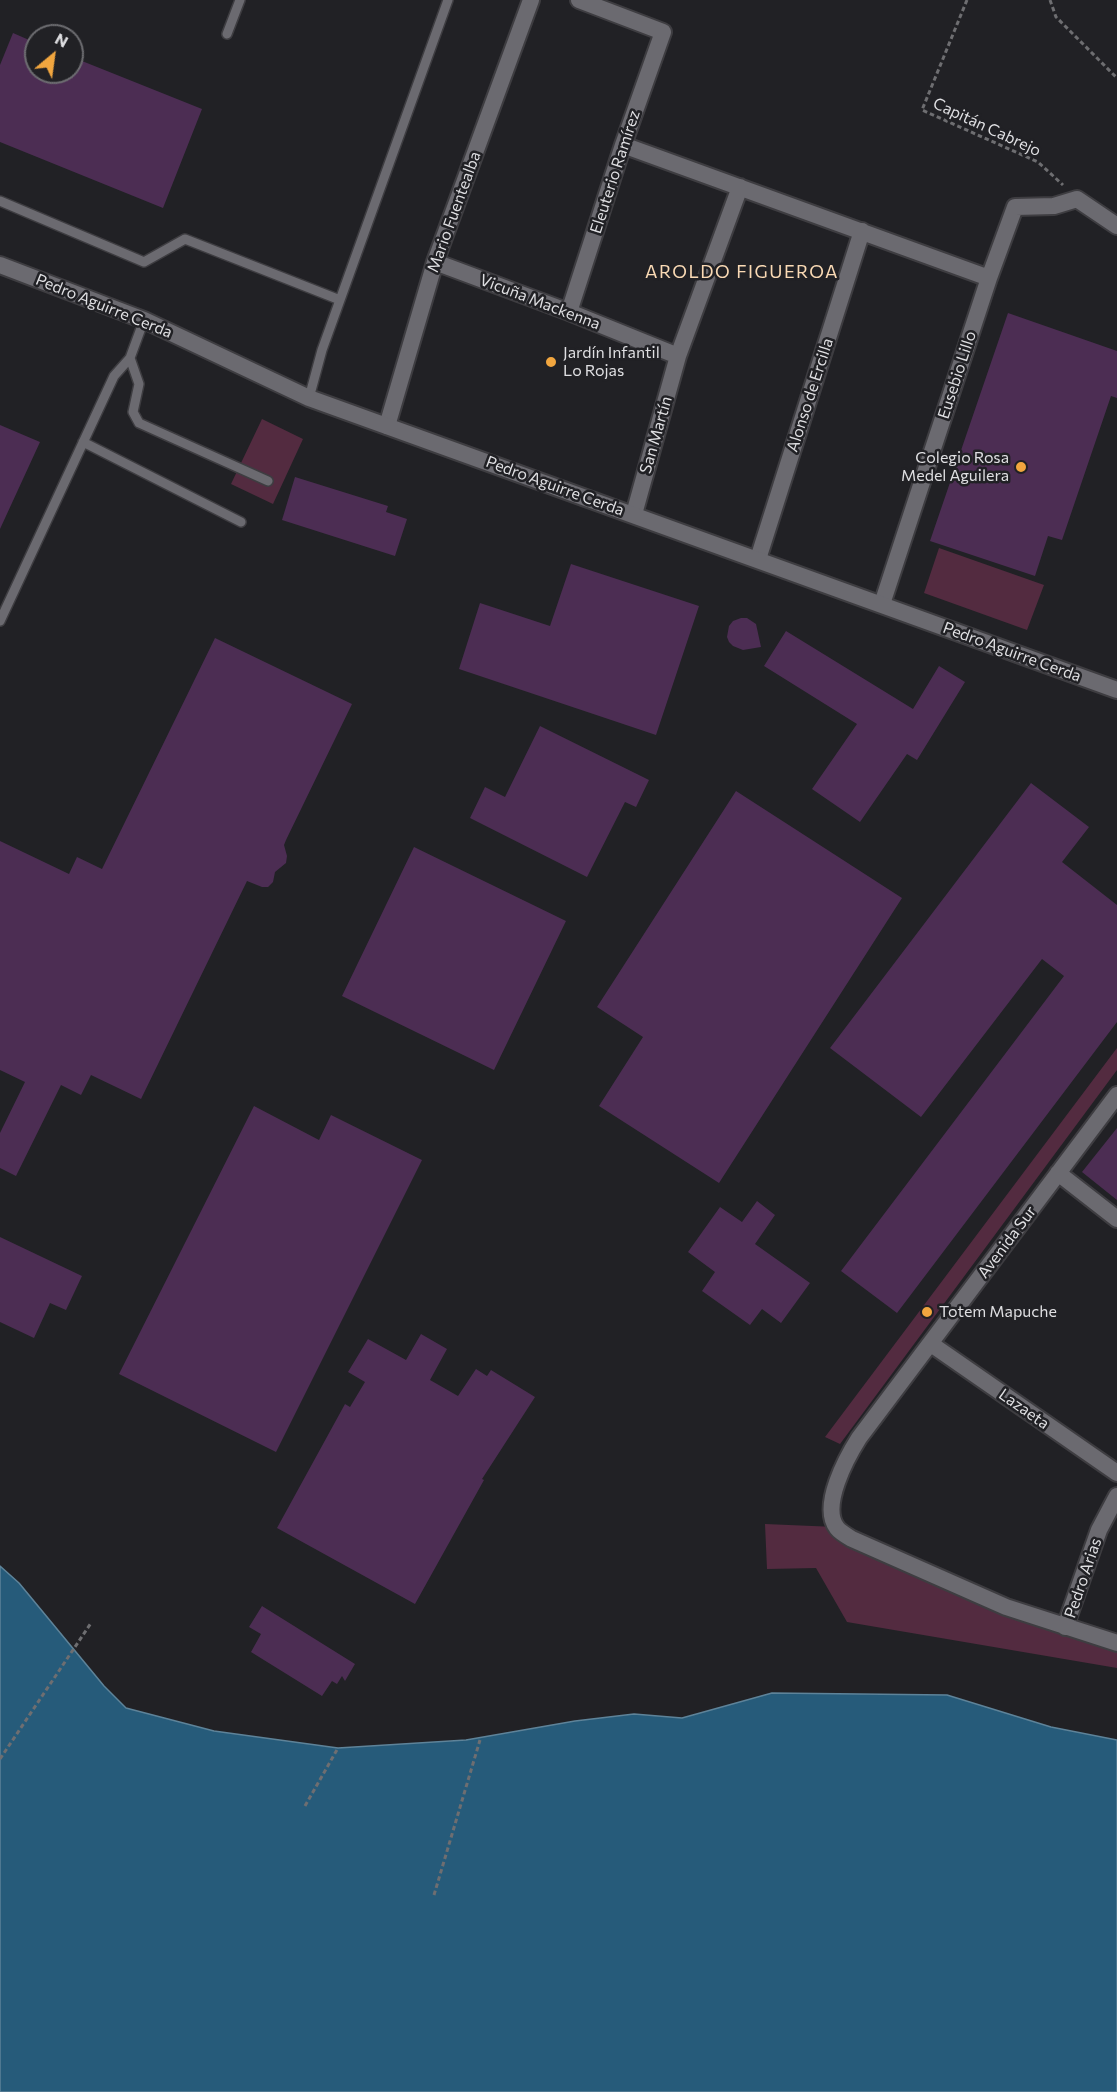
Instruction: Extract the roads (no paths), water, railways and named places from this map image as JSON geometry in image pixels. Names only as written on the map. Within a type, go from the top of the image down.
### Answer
[{"type":"street","name":"Mario Fuentealba","points":[[387,426],[435,262],[531,0]]},
{"type":"street","name":"Eleuterio Ramírez","points":[[569,312],[623,145],[663,32],[579,0]]},
{"type":"street","points":[[623,145],[989,278]]},
{"type":"street","name":"San Martín","points":[[634,514],[678,356],[740,187]]},
{"type":"street","name":"Eusebio Lillo","points":[[882,604],[989,278],[1015,207],[1054,206],[1077,199],[1117,226]]},
{"type":"street","name":"Alonso de Ercilla","points":[[759,560],[862,231]]},
{"type":"street","name":"Vicuña Mackenna","points":[[435,262],[678,356]]},
{"type":"street","name":"Pedro Aguirre Cerda","points":[[0,265],[144,321],[309,398],[1117,690]]},
{"type":"street","name":"Avenida Sur","points":[[1065,1627],[1006,1607],[852,1539],[836,1527],[831,1514],[838,1480],[851,1450],[1117,1095]]},
{"type":"street","points":[[1058,1173],[1117,1220]]},
{"type":"street","name":"Lazaeta","points":[[931,1344],[1117,1473]]},
{"type":"street","name":"Pedro Arias","points":[[1065,1627],[1099,1530],[1117,1496]]},
{"type":"street","points":[[1065,1627],[1117,1643]]},
{"type":"lane","points":[[227,34],[240,0]]},
{"type":"lane","points":[[309,398],[322,350],[448,0]]},
{"type":"lane","points":[[0,201],[144,262],[185,239],[340,300]]},
{"type":"lane","points":[[0,621],[114,376],[130,358],[144,321]]},
{"type":"lane","points":[[130,358],[139,384],[133,412],[139,423],[268,481]]},
{"type":"lane","points":[[83,442],[241,522]]},
{"type":"water","points":[[0,1566],[19,1583],[104,1686],[126,1708],[214,1731],[338,1748],[466,1740],[575,1721],[634,1714],[682,1718],[772,1693],[947,1695],[1051,1727],[1117,1740],[1117,2092],[0,2092]]},
{"type":"place","name":"Jardín Infantil Lo Rojas","points":[[551,362]]},
{"type":"place","name":"Colegio Rosa Medel Aguilera","points":[[1021,467]]},
{"type":"place","name":"Totem Mapuche","points":[[927,1312]]},
{"type":"district","name":"AROLDO FIGUEROA","points":[[742,272]]}]
